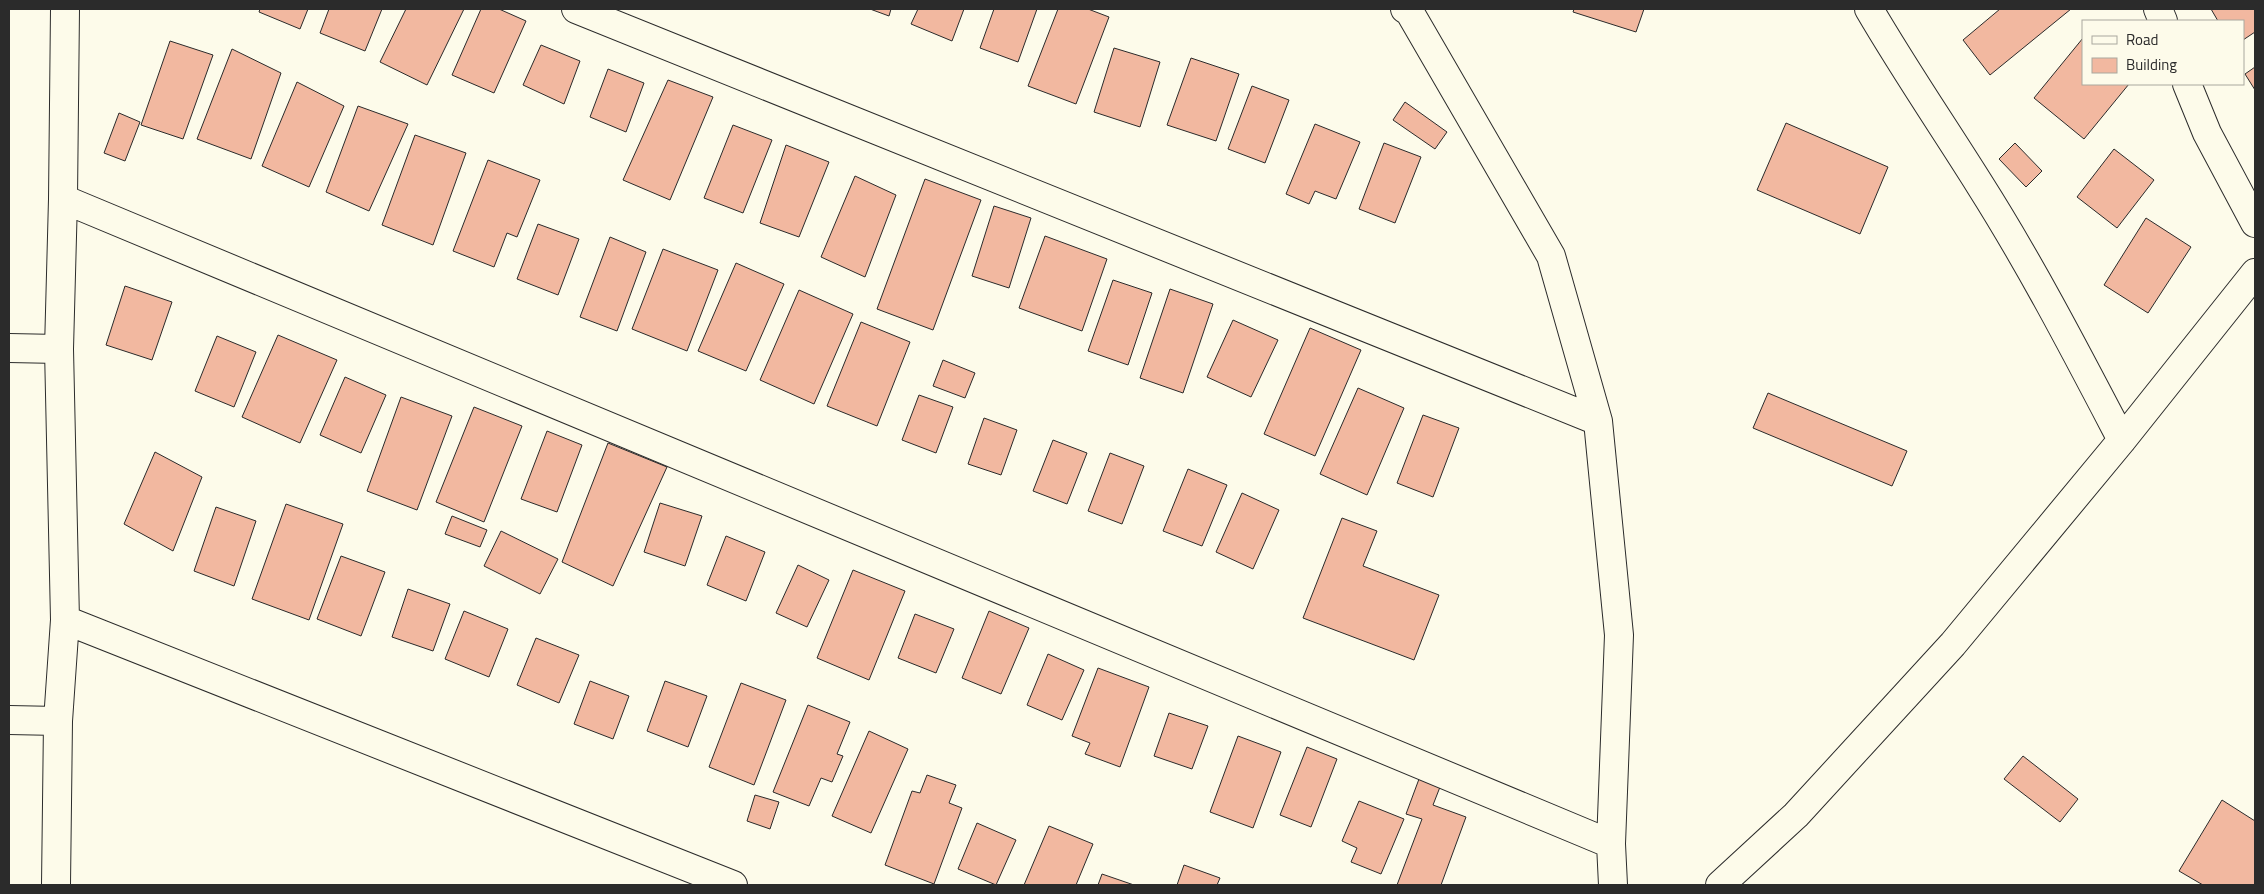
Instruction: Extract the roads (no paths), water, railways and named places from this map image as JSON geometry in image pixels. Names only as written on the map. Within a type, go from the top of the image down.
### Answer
[{"type":"street","points":[[56,885],[58,721],[65,620],[59,349],[65,9]]},
{"type":"street","points":[[576,9],[1598,422]]},
{"type":"street","points":[[1869,9],[1904,70],[1980,185],[2039,282],[2122,440]]},
{"type":"street","points":[[1407,10],[1551,256],[1598,422],[1619,635],[1611,844],[1613,885]]},
{"type":"street","points":[[2188,85],[2207,133],[2255,222]]},
{"type":"street","points":[[63,199],[1611,844]]},
{"type":"street","points":[[1720,885],[1796,816],[1953,644],[2122,440],[2255,273]]},
{"type":"street","points":[[9,348],[59,349]]},
{"type":"street","points":[[65,620],[733,885]]},
{"type":"street","points":[[9,720],[58,721]]}]
